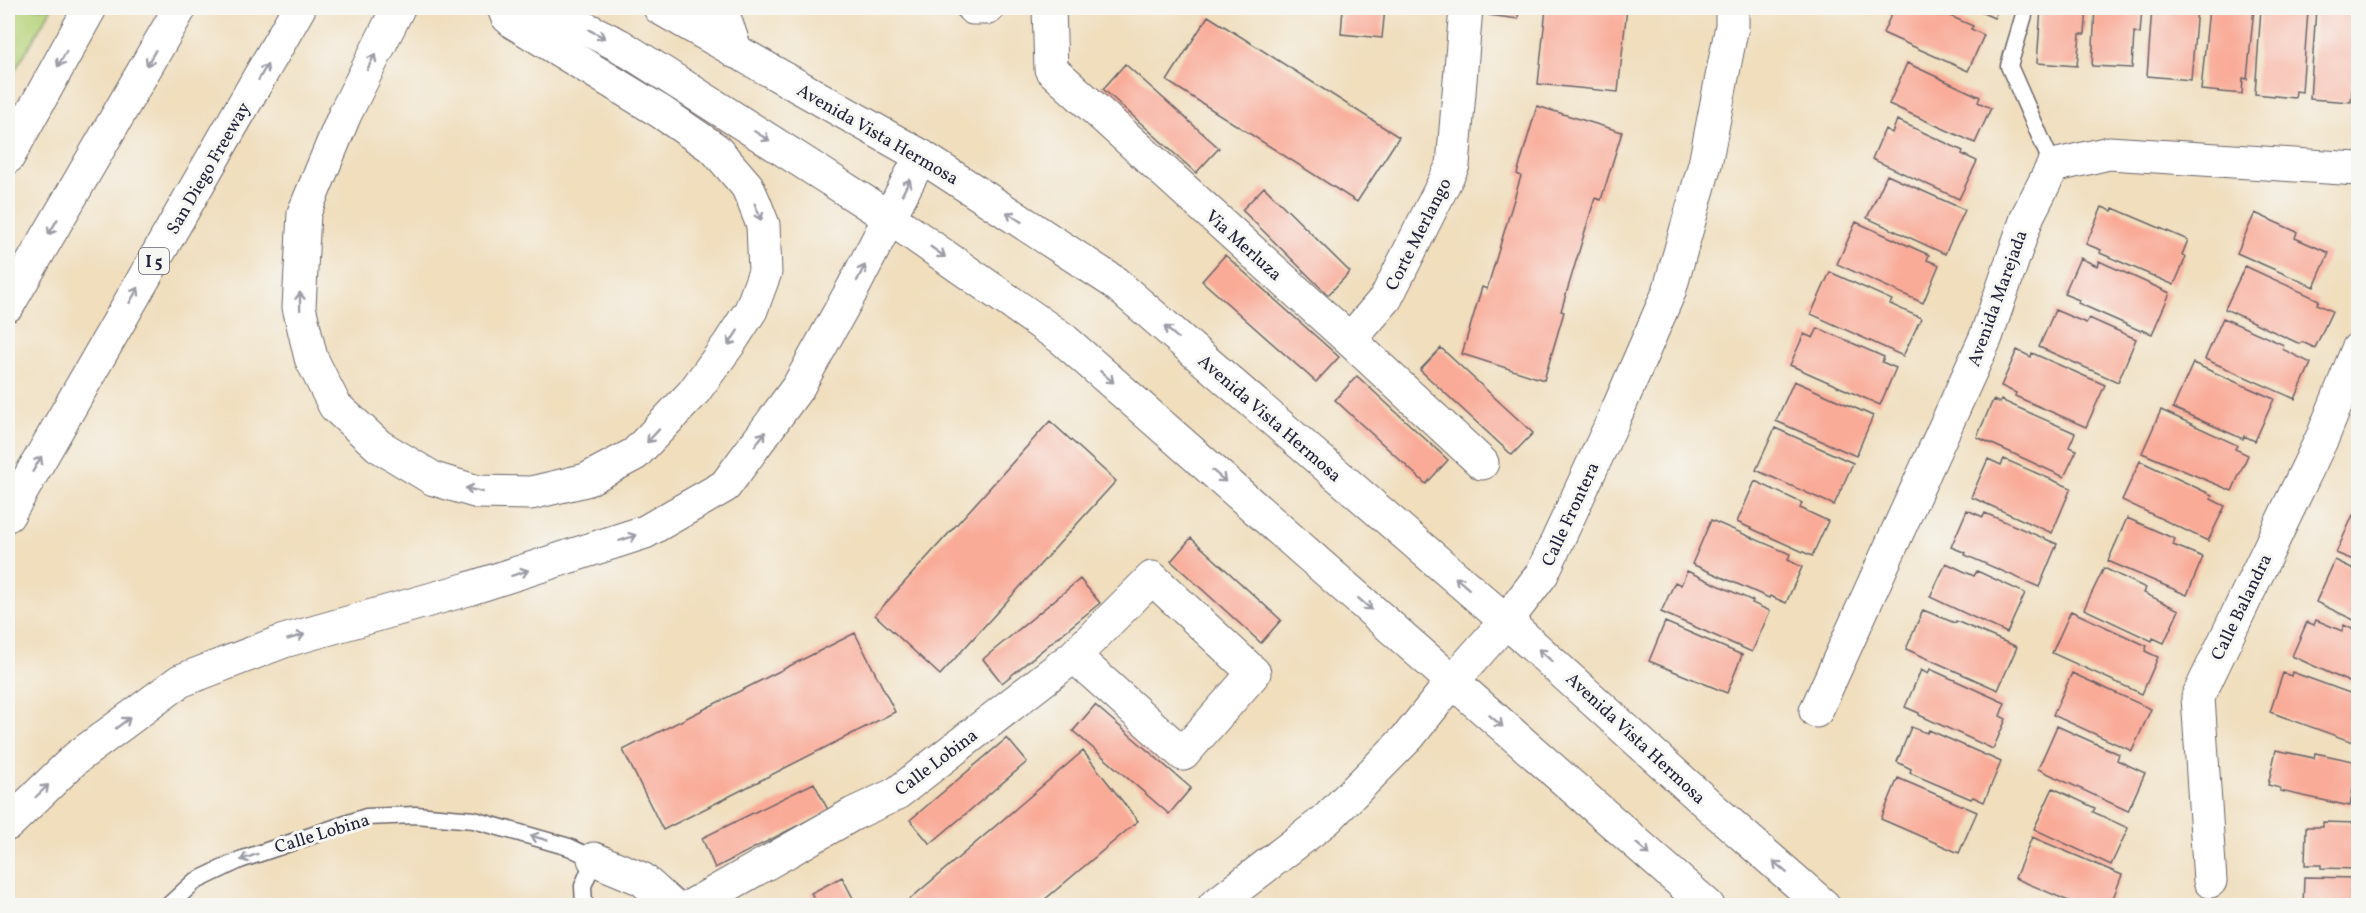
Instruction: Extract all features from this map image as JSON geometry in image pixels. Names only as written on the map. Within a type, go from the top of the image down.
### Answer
[{"type":"main road","points":[[8,157],[90,8]]},
{"type":"main road","points":[[8,304],[180,8]]},
{"type":"main road","name":"San Diego Freeway","points":[[8,515],[299,8]]},
{"type":"main road","points":[[398,8],[345,114],[304,213],[299,307],[311,358],[335,406],[379,446],[434,479],[478,492],[531,493],[586,480],[635,454],[693,393],[751,310],[765,272],[763,225],[747,186],[715,148],[661,112],[515,23],[507,16],[504,8]]},
{"type":"main road","points":[[544,8],[619,45],[890,218],[1063,339],[1708,906]]},
{"type":"main road","name":"Avenida Vista Hermosa","points":[[660,8],[921,156],[1114,282],[1506,621],[1824,906]]},
{"type":"main road","points":[[721,8],[736,52]]},
{"type":"main road","points":[[973,8],[988,8]]},
{"type":"main road","name":"Via Merluza","points":[[1049,8],[1051,69],[1350,340],[1482,464]]},
{"type":"main road","name":"Corte Merlango","points":[[1350,340],[1386,298],[1453,165],[1466,8]]},
{"type":"main road","name":"Calle Frontera","points":[[1214,906],[1327,819],[1409,736],[1452,682],[1506,621],[1542,574],[1612,423],[1669,292],[1705,164],[1732,26],[1732,8]]},
{"type":"main road","points":[[2053,166],[2109,153],[2358,169]]},
{"type":"main road","points":[[8,825],[76,759],[180,681],[284,641],[468,590],[645,532],[725,486],[798,387],[921,156]]},
{"type":"main road","name":"Avenida Marejada","points":[[1816,711],[1986,337],[2028,215],[2053,166]]},
{"type":"main road","name":"Calle Balandra","points":[[2210,881],[2198,697],[2323,436],[2358,349]]},
{"type":"main road","name":"Calle Lobina","points":[[691,906],[853,814],[896,794],[1074,656],[1152,578],[1254,673],[1183,754],[1074,656]]},
{"type":"main road","name":"Calle Lobina","points":[[594,859],[642,879],[672,906]]},
{"type":"lane","points":[[2026,8],[2009,66],[2053,166]]},
{"type":"lane","name":"Calle Lobina","points":[[168,906],[194,882],[240,860],[366,817],[416,815],[474,820],[569,847],[594,859]]},
{"type":"lane","points":[[584,906],[583,886],[594,859]]},
{"type":"green space","points":[[8,8],[52,8],[8,82]]},
{"type":"building","points":[[1343,8],[1385,8],[1382,38],[1341,34]]},
{"type":"building","points":[[1490,8],[1519,8],[1518,19],[1489,15]]},
{"type":"building","points":[[1546,8],[1627,8],[1618,92],[1538,84]]},
{"type":"building","points":[[1894,8],[1932,8],[1973,26],[1971,29],[1984,35],[1968,71],[1883,33]]},
{"type":"building","points":[[1971,8],[1999,8],[1994,18]]},
{"type":"building","points":[[2041,8],[2087,8],[2085,34],[2080,34],[2077,66],[2037,63]]},
{"type":"building","points":[[2095,8],[2142,8],[2140,34],[2134,32],[2132,68],[2092,66]]},
{"type":"building","points":[[2152,8],[2197,8],[2191,80],[2147,76]]},
{"type":"building","points":[[2209,8],[2254,8],[2247,79],[2243,78],[2242,94],[2201,90]]},
{"type":"building","points":[[2261,8],[2297,8],[2308,11],[2302,92],[2296,91],[2295,98],[2255,94]]},
{"type":"building","points":[[2316,8],[2358,8],[2358,69],[2354,69],[2351,102],[2310,99]]},
{"type":"building","points":[[1208,16],[1399,137],[1357,202],[1167,81]]},
{"type":"building","points":[[1907,63],[1980,97],[1978,102],[1991,108],[1975,143],[1889,104]]},
{"type":"building","points":[[1125,64],[1219,148],[1196,173],[1103,89]]},
{"type":"building","points":[[1537,106],[1622,132],[1601,200],[1595,198],[1561,311],[1564,312],[1544,380],[1462,354],[1482,287],[1487,289],[1521,176],[1517,174]]},
{"type":"building","points":[[1897,120],[1963,151],[1962,154],[1977,161],[1959,199],[1872,159],[1885,129],[1892,133]]},
{"type":"building","points":[[1887,175],[1965,210],[1945,254],[1867,218]]},
{"type":"building","points":[[1264,187],[1350,272],[1328,295],[1242,210]]},
{"type":"building","points":[[2102,207],[2112,211],[2113,208],[2188,240],[2182,255],[2186,257],[2174,285],[2100,253],[2101,250],[2086,244]]},
{"type":"building","points":[[2255,213],[2297,232],[2295,238],[2329,253],[2314,287],[2237,253]]},
{"type":"building","points":[[1856,222],[1929,255],[1927,260],[1939,265],[1923,303],[1837,264]]},
{"type":"building","points":[[1225,255],[1339,357],[1316,382],[1202,281]]},
{"type":"building","points":[[2080,258],[2097,266],[2099,261],[2170,293],[2152,334],[2078,303],[2079,300],[2064,294]]},
{"type":"building","points":[[2245,266],[2319,300],[2317,304],[2332,311],[2315,348],[2302,342],[2300,344],[2225,309]]},
{"type":"building","points":[[1830,272],[1892,300],[1890,304],[1921,318],[1903,356],[1811,314]]},
{"type":"building","points":[[2055,310],[2086,323],[2089,318],[2136,339],[2118,382],[2039,347]]},
{"type":"building","points":[[2223,318],[2284,345],[2282,349],[2311,363],[2295,399],[2205,359]]},
{"type":"building","points":[[1818,328],[1884,357],[1882,362],[1896,368],[1880,405],[1790,365],[1804,334],[1813,338]]},
{"type":"building","points":[[1441,348],[1533,433],[1512,455],[1420,370]]},
{"type":"building","points":[[2017,350],[2031,357],[2032,353],[2105,385],[2086,427],[2015,396],[2016,393],[2001,386]]},
{"type":"building","points":[[2193,363],[2274,399],[2255,441],[2244,436],[2243,439],[2173,408]]},
{"type":"building","points":[[1357,376],[1448,460],[1426,484],[1335,400]]},
{"type":"building","points":[[1794,381],[1873,416],[1856,456],[1776,421]]},
{"type":"building","points":[[1993,400],[2000,403],[2001,400],[2075,433],[2069,447],[2077,450],[2064,477],[1977,437]]},
{"type":"building","points":[[2161,410],[2237,445],[2235,449],[2248,455],[2232,491],[2142,453]]},
{"type":"building","points":[[1050,421],[1116,481],[940,675],[875,615]]},
{"type":"building","points":[[1775,428],[1853,463],[1834,505],[1756,470]]},
{"type":"building","points":[[1988,459],[2001,465],[2004,459],[2071,488],[2052,533],[1971,497]]},
{"type":"building","points":[[2140,461],[2212,495],[2211,499],[2225,506],[2208,541],[2122,500]]},
{"type":"building","points":[[1755,481],[1802,503],[1800,508],[1828,521],[1812,556],[1737,522]]},
{"type":"building","points":[[1967,510],[1983,517],[1985,513],[2057,544],[2039,587],[1951,547]]},
{"type":"building","points":[[2353,515],[2358,518],[2358,562],[2336,553]]},
{"type":"building","points":[[2127,518],[2175,539],[2173,545],[2203,557],[2187,595],[2108,561]]},
{"type":"building","points":[[1711,520],[1790,554],[1788,560],[1802,567],[1786,603],[1770,596],[1769,598],[1692,564]]},
{"type":"building","points":[[1191,538],[1281,620],[1261,643],[1171,561]]},
{"type":"building","points":[[2335,560],[2358,571],[2358,622],[2316,602]]},
{"type":"building","points":[[1946,563],[1974,576],[1977,571],[2025,593],[2007,633],[1930,597]]},
{"type":"building","points":[[2104,568],[2146,588],[2144,593],[2179,610],[2164,643],[2153,638],[2152,641],[2084,609]]},
{"type":"building","points":[[1687,571],[1770,611],[1752,652],[1661,612],[1675,582],[1681,585]]},
{"type":"building","points":[[1080,579],[1100,603],[1002,683],[983,659]]},
{"type":"building","points":[[1923,610],[1955,623],[1956,621],[2017,647],[1998,690],[1906,649]]},
{"type":"building","points":[[2071,611],[2147,646],[2145,651],[2158,657],[2142,694],[2052,653]]},
{"type":"building","points":[[2316,620],[2342,631],[2344,625],[2358,632],[2358,686],[2292,656],[2307,622],[2314,625]]},
{"type":"building","points":[[1665,622],[1742,655],[1727,693],[1649,661]]},
{"type":"building","points":[[855,633],[895,712],[663,830],[623,750]]},
{"type":"building","points":[[1930,669],[2005,703],[2000,716],[2006,719],[1993,749],[1905,707],[1921,670],[1928,674]]},
{"type":"building","points":[[2292,672],[2358,696],[2358,744],[2270,712],[2283,673],[2291,676]]},
{"type":"building","points":[[2072,673],[2151,709],[2132,751],[2053,715]]},
{"type":"building","points":[[1095,705],[1191,788],[1169,814],[1073,731]]},
{"type":"building","points":[[2057,726],[2119,754],[2117,760],[2145,773],[2128,811],[2038,769]]},
{"type":"building","points":[[1911,727],[1927,733],[1929,730],[2001,762],[1984,802],[1973,797],[1971,799],[1910,773],[1911,769],[1897,762]]},
{"type":"building","points":[[1007,738],[1027,762],[930,844],[910,820]]},
{"type":"building","points":[[2276,750],[2314,758],[2315,753],[2358,762],[2350,806],[2280,791],[2280,788],[2268,785]]},
{"type":"building","points":[[1083,751],[1138,821],[1037,906],[902,906]]},
{"type":"building","points":[[1898,778],[1977,812],[1959,853],[1881,819]]},
{"type":"building","points":[[814,783],[828,810],[715,868],[702,838]]},
{"type":"building","points":[[2053,788],[2095,808],[2093,812],[2128,828],[2111,865],[2034,829]]},
{"type":"building","points":[[2323,822],[2358,823],[2358,869],[2305,865],[2306,827],[2323,827]]},
{"type":"building","points":[[2032,837],[2122,875],[2110,906],[2080,906],[2015,878]]},
{"type":"building","points":[[842,877],[857,906],[818,906],[811,893]]},
{"type":"building","points":[[2304,877],[2358,878],[2358,906],[2303,906]]}]
